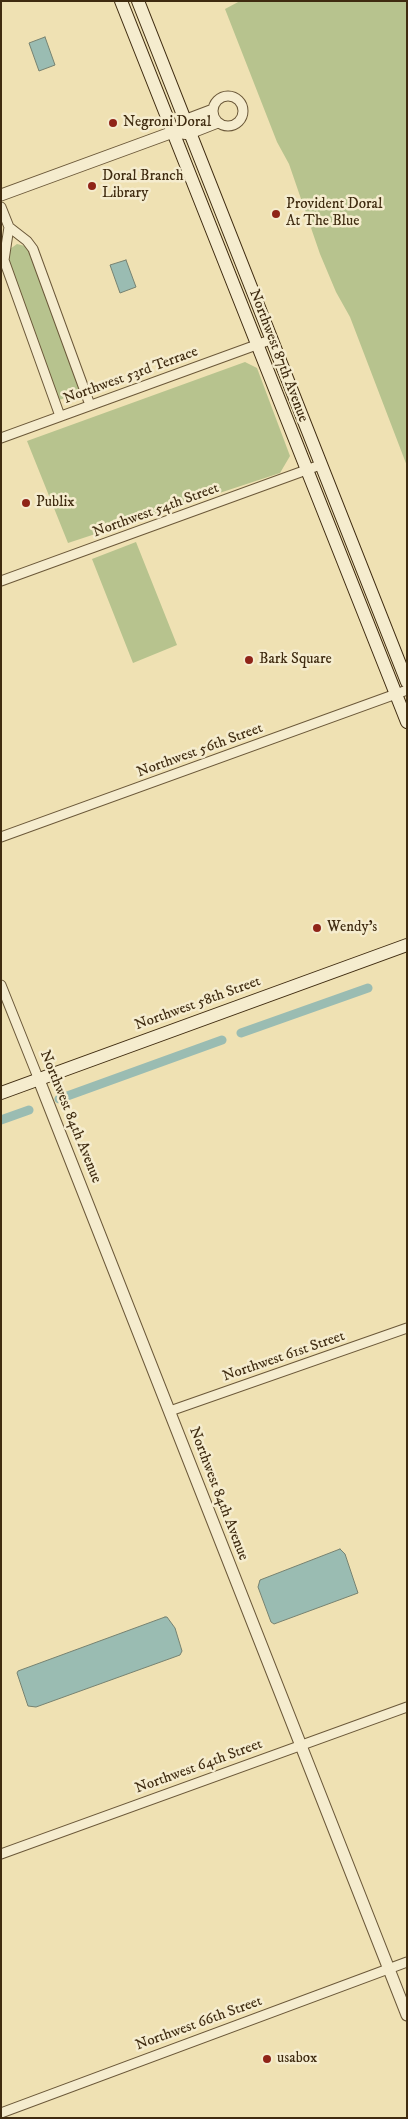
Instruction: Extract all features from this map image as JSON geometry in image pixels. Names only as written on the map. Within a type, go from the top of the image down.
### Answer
[{"type":"main road","name":"Northwest 87th Avenue","points":[[121,1],[306,471],[402,692],[407,722]]},
{"type":"main road","name":"Northwest 87th Avenue","points":[[138,1],[270,340],[407,682]]},
{"type":"main road","name":"Northwest 58th Street","points":[[1,1094],[407,945]]},
{"type":"street","points":[[1,195],[173,132],[190,134],[218,123],[228,126],[236,124],[242,117],[243,106],[236,98],[226,96],[217,100],[212,109],[184,120],[173,132]]},
{"type":"street","points":[[212,109],[218,123]]},
{"type":"street","points":[[1,207],[9,227],[27,241],[33,249],[90,405]]},
{"type":"street","points":[[9,227],[4,260],[60,416]]},
{"type":"street","points":[[4,250],[16,241],[27,241]]},
{"type":"street","name":"Northwest 53rd Terrace","points":[[1,438],[270,340]]},
{"type":"street","name":"Northwest 54th Street","points":[[1,581],[320,465]]},
{"type":"street","name":"Northwest 56th Street","points":[[1,837],[402,692]]},
{"type":"street","name":"Northwest 84th Avenue","points":[[1,985],[407,2015]]},
{"type":"street","name":"Northwest 61st Street","points":[[170,1412],[407,1328]]},
{"type":"street","name":"Northwest 64th Street","points":[[1,1854],[407,1706]]},
{"type":"street","name":"Northwest 66th Street","points":[[1,2112],[407,1962]]},
{"type":"green space","points":[[240,1],[407,1],[407,466],[350,317],[336,292],[320,254],[289,164],[277,142],[225,9]]},
{"type":"green space","points":[[17,244],[29,247],[83,392],[59,400],[7,258],[10,249]]},
{"type":"green space","points":[[245,362],[257,368],[290,456],[280,473],[68,543],[27,441]]},
{"type":"green space","points":[[136,542],[177,645],[133,663],[92,559]]},
{"type":"water","points":[[45,37],[55,65],[39,71],[29,43]]},
{"type":"water","points":[[126,260],[136,287],[120,293],[110,265]]},
{"type":"water","points":[[340,1549],[345,1554],[358,1593],[274,1624],[271,1622],[258,1587],[260,1580]]},
{"type":"water","points":[[165,1617],[175,1628],[182,1651],[180,1655],[36,1707],[28,1706],[17,1673],[18,1671]]},
{"type":"waterway","points":[[241,1033],[368,988]]},
{"type":"waterway","points":[[59,1099],[222,1040]]},
{"type":"waterway","points":[[1,1120],[29,1110]]},
{"type":"place","name":"Negroni Doral","points":[[113,123]]},
{"type":"place","name":"Doral Branch Library","points":[[92,186]]},
{"type":"place","name":"Provident Doral At The Blue","points":[[276,214]]},
{"type":"place","name":"Publix","points":[[26,503]]},
{"type":"place","name":"Bark Square","points":[[249,660]]},
{"type":"place","name":"Wendy's","points":[[317,928]]},
{"type":"place","name":"usabox","points":[[267,2059]]}]
